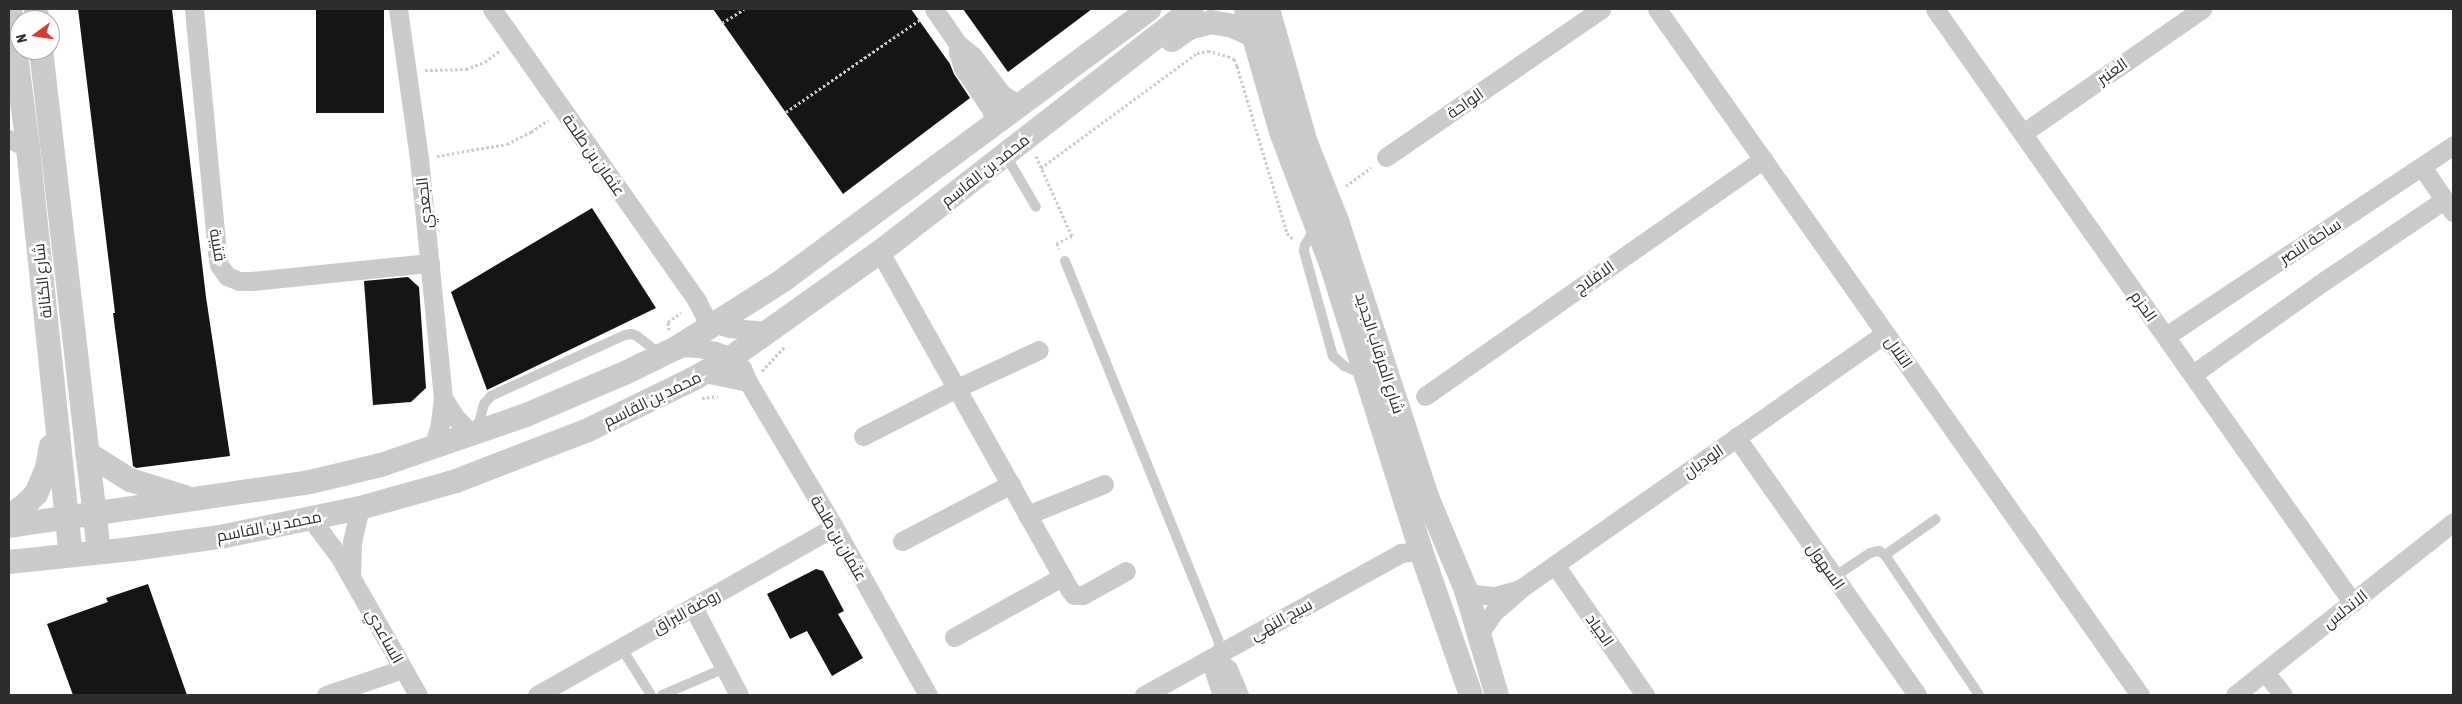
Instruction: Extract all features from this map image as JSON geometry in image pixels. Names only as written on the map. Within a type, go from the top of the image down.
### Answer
[{"type":"street","name":"شارع الكنانة","points":[[10,9],[18,144],[71,554]]},
{"type":"street","name":"قتيبة","points":[[194,9],[217,252],[219,265],[227,276],[239,281],[252,281],[430,263]]},
{"type":"street","name":"الجعدي","points":[[398,9],[419,158],[443,398],[440,424],[433,448]]},
{"type":"street","name":"عثمان بن طلحة","points":[[492,9],[697,301],[704,315],[716,324]]},
{"type":"street","points":[[934,9],[958,44],[973,56],[1002,94],[1019,105]]},
{"type":"street","name":"محمد بن القاسم","points":[[9,526],[310,482],[381,465],[433,448],[475,434],[572,396],[670,351],[738,311],[782,282],[1149,9]]},
{"type":"street","name":"محمد بن القاسم","points":[[9,562],[220,536],[360,508],[456,481],[588,430],[704,373],[732,357],[880,252],[1192,9]]},
{"type":"street","name":"شارع المرقاب الجديد","points":[[1246,9],[1281,132],[1318,224],[1421,551],[1471,695]]},
{"type":"street","name":"شارع المرقاب الجديد","points":[[1268,9],[1306,143],[1329,198],[1427,497],[1466,590],[1495,689]]},
{"type":"street","points":[[1282,9],[1282,58]]},
{"type":"street","name":"الواحة","points":[[1386,157],[1601,9]]},
{"type":"street","name":"التلال","points":[[1657,9],[2140,695]]},
{"type":"street","name":"الحزم","points":[[1935,9],[2353,603]]},
{"type":"street","name":"العنبر","points":[[2022,134],[2202,9]]},
{"type":"street","points":[[1106,75],[1132,69],[1180,34],[1200,24],[1222,23],[1254,36]]},
{"type":"street","points":[[958,44],[963,68],[991,109],[996,124]]},
{"type":"street","name":"شارع الكنانة","points":[[42,60],[99,552]]},
{"type":"street","name":"ساحة النصر","points":[[2166,336],[2453,145]]},
{"type":"street","name":"الافلاج","points":[[1425,396],[1763,159]]},
{"type":"street","points":[[2193,374],[2324,281],[2449,206],[2422,167]]},
{"type":"street","points":[[880,252],[1070,590],[1078,596],[1083,595],[1126,571]]},
{"type":"street","points":[[697,301],[724,311],[738,311]]},
{"type":"street","points":[[716,324],[742,330],[769,331]]},
{"type":"street","name":"الوديان","points":[[1479,634],[1494,612],[1520,589],[1885,332]]},
{"type":"street","points":[[670,351],[698,348],[732,357]]},
{"type":"street","points":[[863,436],[957,388],[1039,350]]},
{"type":"street","name":"عثمان بن طلحة","points":[[732,357],[742,368],[748,382],[834,527],[928,695]]},
{"type":"street","points":[[704,373],[734,377],[748,382]]},
{"type":"street","name":"الجعدي","points":[[443,398],[456,418],[475,434]]},
{"type":"street","points":[[9,516],[26,504],[43,481],[55,420]]},
{"type":"street","name":"السهول","points":[[1736,437],[1834,577],[1910,693]]},
{"type":"street","points":[[87,453],[130,480],[153,489],[196,500]]},
{"type":"street","points":[[902,541],[1011,484]]},
{"type":"street","points":[[1027,514],[1104,484]]},
{"type":"street","name":"الساعدي","points":[[352,577],[352,542],[360,508]]},
{"type":"street","name":"الساعدي","points":[[311,518],[352,577],[418,695]]},
{"type":"street","name":"الاندلس","points":[[2235,695],[2453,522]]},
{"type":"street","name":"روضة البراق","points":[[537,695],[834,527]]},
{"type":"street","points":[[1421,551],[1442,574],[1475,660],[1495,689]]},
{"type":"street","name":"سيج النهي","points":[[1144,695],[1401,553],[1421,551]]},
{"type":"street","name":"الجياد","points":[[1555,564],[1646,695]]},
{"type":"street","points":[[954,637],[1062,577]]},
{"type":"street","name":"الوديان","points":[[1466,590],[1475,594],[1495,596],[1520,589]]},
{"type":"street","points":[[693,607],[737,694]]},
{"type":"street","points":[[1214,658],[1214,676],[1222,695]]},
{"type":"street","points":[[1214,658],[1228,669],[1239,695]]},
{"type":"street","points":[[326,695],[403,669]]},
{"type":"street","points":[[2265,672],[2284,695]]},
{"type":"lane","points":[[1003,156],[1033,208]]},
{"type":"lane","points":[[1318,224],[1305,245],[1305,256],[1333,356],[1344,366],[1367,376]]},
{"type":"lane","points":[[1066,261],[1218,640],[1214,658]]},
{"type":"lane","points":[[475,434],[484,404],[491,396],[625,334],[637,336],[670,351]]},
{"type":"lane","points":[[1885,555],[1936,519]]},
{"type":"lane","points":[[1834,577],[1870,553],[1879,551],[1885,555],[1979,695]]},
{"type":"lane","points":[[622,647],[651,695]]},
{"type":"lane","points":[[662,695],[725,668]]},
{"type":"path","points":[[722,23],[744,9]]},
{"type":"path","points":[[786,112],[934,9]]},
{"type":"path","points":[[407,71],[466,70],[485,62],[514,40]]},
{"type":"path","points":[[1041,168],[1197,53],[1208,51],[1228,56],[1234,59],[1237,66],[1287,233],[1291,238],[1305,245]]},
{"type":"path","points":[[419,158],[507,144],[531,132],[562,109]]},
{"type":"path","points":[[1027,138],[1072,236],[1057,243],[1066,261]]},
{"type":"path","points":[[1329,198],[1386,157]]},
{"type":"building","points":[[78,9],[172,9],[206,297],[230,456],[136,468],[133,466],[113,313],[115,313]]},
{"type":"building","points":[[316,9],[384,9],[384,113],[316,113]]},
{"type":"building","points":[[713,9],[911,9],[950,64],[954,74],[970,98],[843,194]]},
{"type":"building","points":[[963,9],[1092,9],[1008,72]]},
{"type":"building","points":[[592,208],[656,308],[487,390],[451,292]]},
{"type":"building","points":[[408,277],[419,287],[426,388],[411,402],[373,405],[364,281]]},
{"type":"building","points":[[816,569],[823,571],[844,611],[838,614],[863,658],[832,676],[807,631],[790,639],[767,594]]},
{"type":"building","points":[[148,584],[187,695],[73,695],[47,624],[108,602],[106,598]]}]
